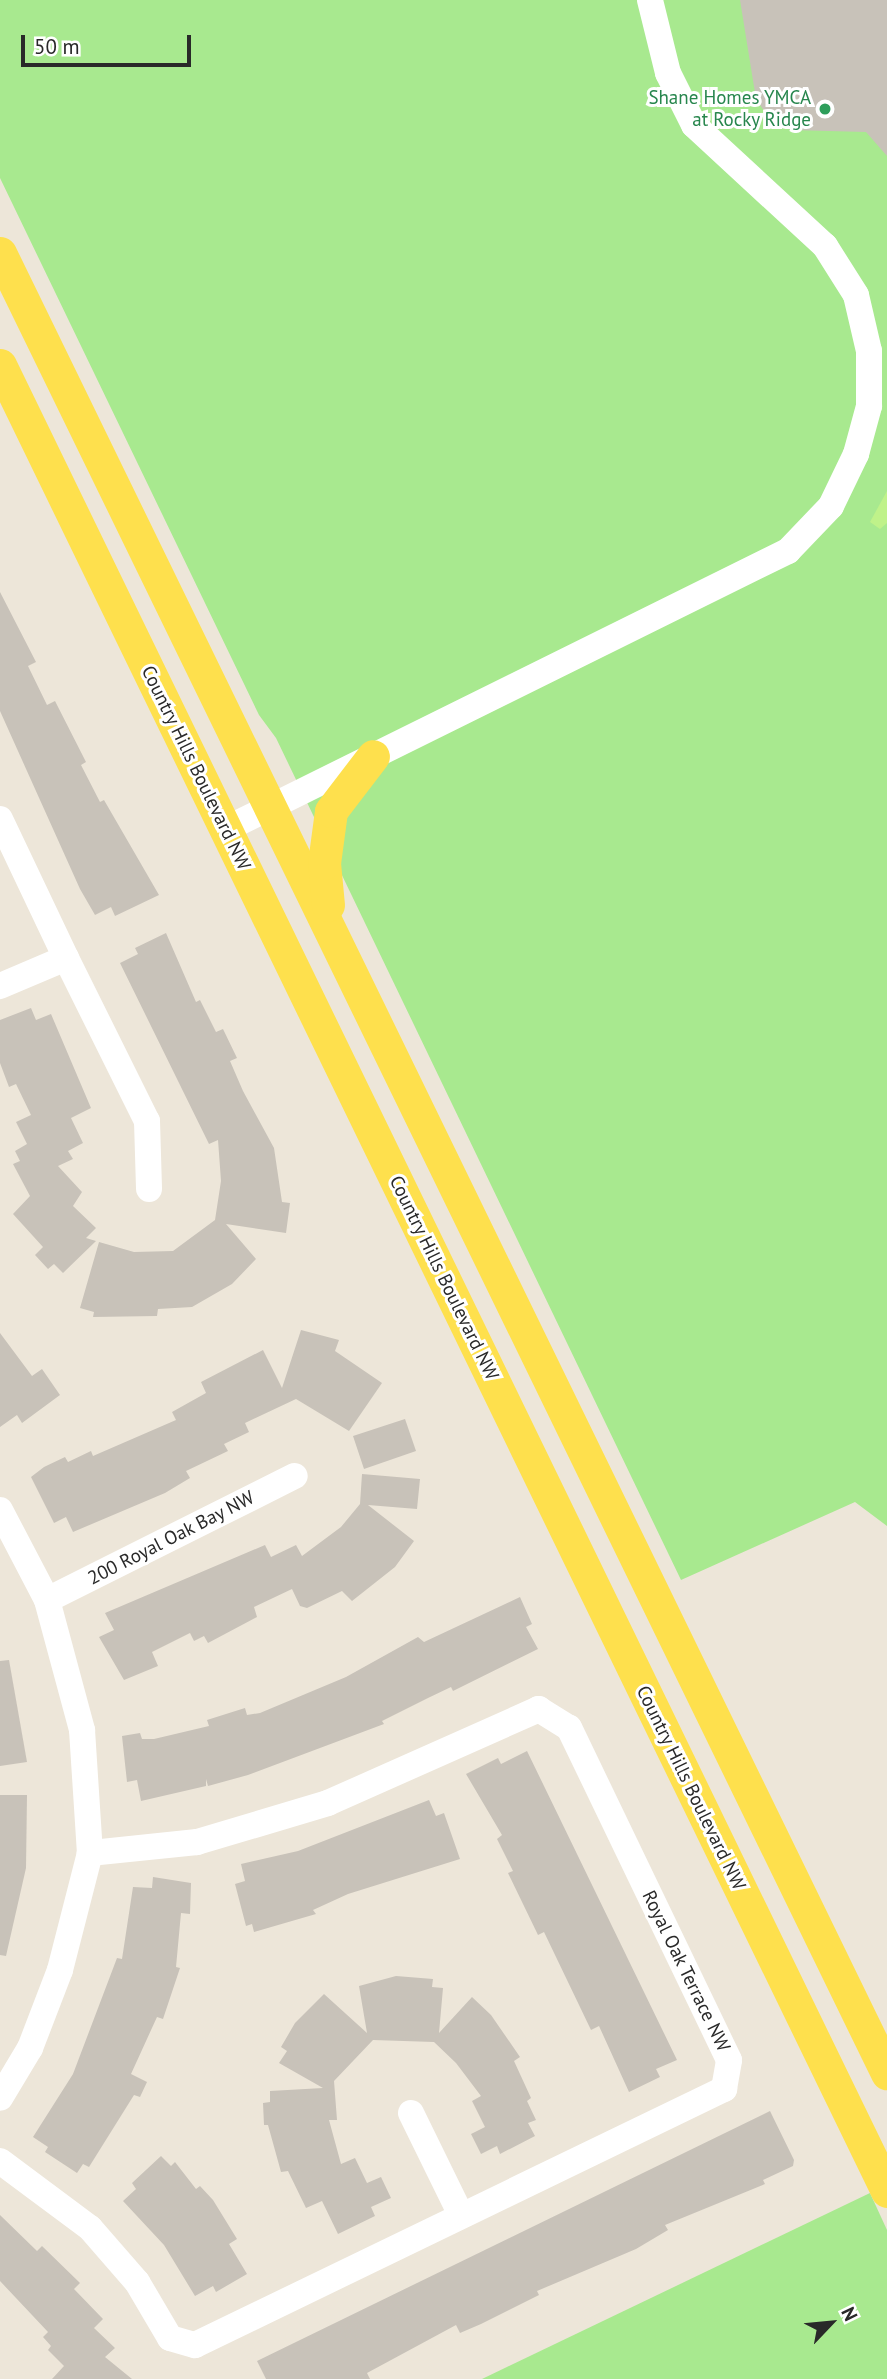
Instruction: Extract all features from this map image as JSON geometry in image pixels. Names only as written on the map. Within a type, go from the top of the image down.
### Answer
[{"type":"main road","points":[[0,253],[887,2073]]},
{"type":"main road","name":"Country Hills Boulevard NW","points":[[0,365],[887,2191]]},
{"type":"main road","points":[[331,928],[324,863],[331,811],[373,756]]},
{"type":"street","points":[[226,829],[788,551],[831,506],[856,454],[869,406],[869,351],[856,295],[825,246],[694,125],[668,73],[650,0]]},
{"type":"street","points":[[0,819],[146,1121],[149,1189]]},
{"type":"street","points":[[0,986],[66,958]]},
{"type":"street","name":"200 Royal Oak Bay NW","points":[[47,1601],[295,1475]]},
{"type":"street","points":[[0,1510],[47,1601],[82,1730],[90,1853],[60,1970],[30,2048],[0,2098]]},
{"type":"street","name":"Royal Oak Terrace NW","points":[[0,2161],[90,2228],[137,2282],[170,2338],[195,2345],[724,2089],[729,2060],[569,1728],[539,1709],[328,1803],[197,1842],[90,1853]]},
{"type":"street","points":[[411,2113],[461,2215]]},
{"type":"green space","points":[[0,0],[887,0],[887,1526],[855,1502],[681,1580],[276,738],[259,715],[0,178]]},
{"type":"green space","points":[[887,491],[887,523],[880,529],[870,522]]},
{"type":"green space","points":[[870,2193],[887,2230],[887,2379],[482,2379]]},
{"type":"building","name":"Shane Homes YMCA at Rocky Ridge","points":[[740,0],[887,0],[887,156],[866,132],[791,130],[769,118],[756,99]]},
{"type":"building","points":[[0,592],[36,662],[28,666],[47,705],[55,701],[86,762],[81,765],[100,802],[104,800],[159,895],[115,916],[111,907],[95,915],[80,889],[0,711]]},
{"type":"building","points":[[166,933],[196,1002],[200,1000],[216,1032],[223,1029],[237,1058],[230,1061],[274,1148],[282,1202],[290,1203],[286,1233],[226,1224],[256,1259],[232,1284],[192,1307],[158,1309],[157,1316],[93,1317],[94,1312],[80,1308],[99,1242],[134,1252],[173,1251],[215,1220],[221,1181],[218,1140],[209,1144],[120,963],[138,954],[135,948]]},
{"type":"building","points":[[31,1008],[36,1020],[51,1014],[91,1108],[71,1118],[83,1143],[68,1151],[73,1159],[58,1166],[82,1192],[73,1206],[96,1228],[86,1238],[96,1241],[63,1273],[54,1264],[48,1269],[35,1255],[43,1247],[13,1214],[30,1196],[13,1164],[20,1161],[15,1151],[27,1144],[16,1122],[31,1115],[16,1084],[9,1087],[0,1063],[0,1020]]},
{"type":"building","points":[[301,1330],[339,1340],[335,1351],[382,1383],[349,1431],[296,1399],[245,1423],[249,1432],[224,1444],[228,1451],[186,1471],[190,1478],[165,1493],[73,1532],[66,1517],[54,1523],[31,1477],[65,1457],[68,1462],[91,1451],[93,1456],[176,1420],[172,1412],[206,1393],[201,1382],[263,1350],[282,1388]]},
{"type":"building","points":[[0,1333],[32,1376],[42,1369],[60,1395],[22,1423],[17,1415],[0,1427]]},
{"type":"building","points":[[405,1419],[416,1451],[364,1469],[353,1436]]},
{"type":"building","points":[[362,1474],[420,1479],[417,1509],[368,1505],[414,1541],[395,1567],[352,1601],[342,1591],[307,1608],[300,1606],[292,1589],[254,1607],[257,1617],[208,1643],[204,1636],[194,1641],[190,1633],[152,1652],[158,1666],[124,1680],[99,1637],[114,1630],[105,1613],[265,1545],[271,1557],[296,1545],[302,1556],[341,1527],[360,1504]]},
{"type":"building","points":[[520,1597],[532,1624],[526,1627],[538,1649],[453,1691],[451,1687],[428,1698],[382,1721],[384,1724],[248,1775],[208,1786],[206,1779],[206,1786],[141,1801],[137,1780],[127,1782],[122,1736],[140,1733],[142,1739],[154,1739],[209,1726],[207,1720],[245,1708],[247,1715],[260,1713],[346,1677],[418,1637],[424,1642]]},
{"type":"building","points":[[9,1660],[27,1762],[0,1766],[0,1661]]},
{"type":"building","points":[[527,1751],[677,2060],[656,2069],[660,2077],[629,2092],[599,2026],[591,2030],[544,1932],[538,1935],[508,1873],[513,1871],[497,1839],[502,1835],[466,1774],[498,1758],[501,1764]]},
{"type":"building","points":[[0,1795],[27,1795],[26,1868],[6,1956],[0,1955]]},
{"type":"building","points":[[429,1800],[436,1816],[444,1813],[460,1859],[348,1894],[313,1910],[316,1914],[254,1932],[252,1924],[246,1926],[235,1884],[245,1881],[241,1864],[298,1851]]},
{"type":"building","points":[[153,1877],[191,1883],[190,1914],[181,1913],[176,1967],[180,1968],[163,2019],[157,2017],[131,2074],[147,2082],[140,2097],[134,2095],[89,2167],[83,2164],[77,2173],[45,2152],[48,2147],[33,2137],[73,2074],[117,1958],[122,1959],[133,1887],[152,1888]]},
{"type":"building","points":[[396,1976],[433,1979],[432,1987],[443,1988],[439,2033],[472,1997],[491,2015],[520,2057],[514,2061],[531,2098],[527,2101],[536,2120],[528,2123],[535,2136],[500,2154],[497,2146],[481,2154],[471,2134],[485,2127],[472,2101],[481,2096],[456,2063],[434,2042],[373,2040],[334,2081],[337,2120],[329,2120],[341,2164],[355,2158],[367,2183],[381,2177],[391,2198],[371,2207],[375,2216],[338,2234],[322,2201],[306,2208],[288,2171],[281,2172],[268,2125],[264,2125],[263,2103],[270,2102],[270,2091],[323,2088],[279,2063],[287,2051],[281,2047],[295,2023],[324,1994],[367,2033],[359,1986]]},
{"type":"building","points":[[770,2111],[794,2160],[793,2166],[763,2180],[765,2184],[665,2225],[668,2230],[636,2249],[537,2291],[539,2295],[481,2324],[460,2333],[456,2325],[367,2373],[370,2379],[266,2379],[257,2361]]},
{"type":"building","points":[[161,2156],[171,2166],[175,2162],[196,2189],[200,2186],[213,2200],[237,2239],[229,2244],[247,2274],[216,2292],[213,2286],[195,2296],[164,2245],[123,2201],[136,2189],[132,2183]]},
{"type":"building","points":[[0,2215],[37,2251],[42,2246],[80,2283],[74,2289],[103,2319],[94,2328],[115,2348],[105,2357],[132,2379],[52,2379],[64,2366],[48,2350],[51,2346],[43,2337],[48,2332],[0,2281]]},
{"type":"place","name":"Shane Homes YMCA at Rocky Ridge","points":[[825,109]]}]
